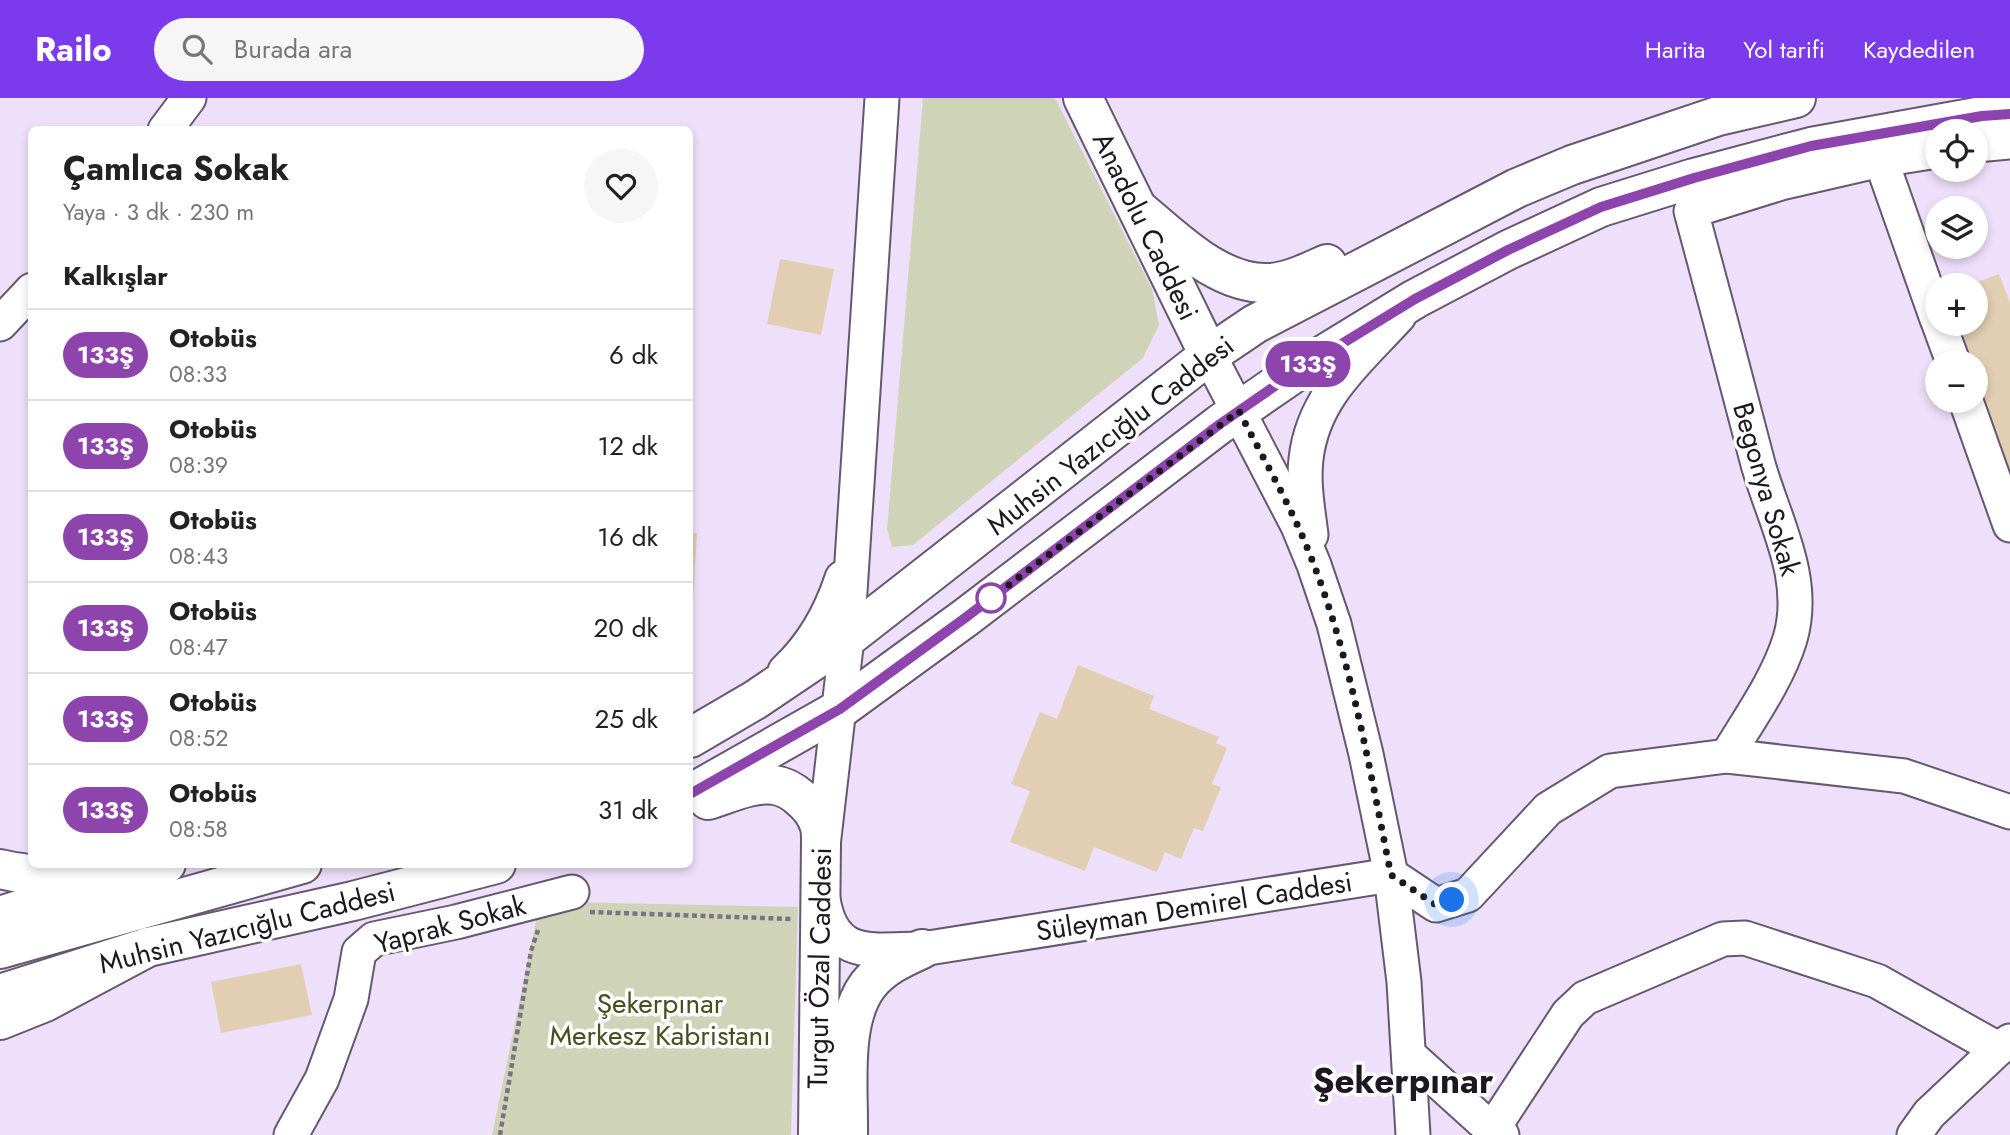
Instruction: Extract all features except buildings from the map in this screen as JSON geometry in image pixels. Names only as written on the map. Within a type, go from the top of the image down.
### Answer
[{"type":"main road","name":"Anadolu Caddesi","points":[[1083,98],[1209,355]]},
{"type":"main road","name":"Muhsin Yazıcığlu Caddesi","points":[[693,736],[755,700],[848,638],[1209,355],[1255,324],[1517,188],[1572,165],[1718,116],[1796,98]]},
{"type":"main road","name":"Muhsin Yazıcığlu Caddesi","points":[[693,792],[840,709],[1239,411],[1323,354],[1415,299],[1508,250],[1601,207],[1811,146],[1982,116],[2010,114]]},
{"type":"main road","points":[[1138,209],[1216,270],[1269,283],[1292,278],[1517,188]]},
{"type":"main road","name":"Turgut Özal Caddesi","points":[[693,805],[752,786],[775,785],[793,793],[809,806],[819,823],[818,1135]]},
{"type":"main road","points":[[0,869],[21,875],[71,875],[130,868]]},
{"type":"main road","points":[[0,916],[151,868]]},
{"type":"main road","name":"Muhsin Yazıcığlu Caddesi","points":[[0,949],[288,868]]},
{"type":"main road","name":"Muhsin Yazıcığlu Caddesi","points":[[0,994],[149,947],[353,901],[481,868]]},
{"type":"main road","points":[[0,1020],[45,1002],[149,947]]},
{"type":"main road","name":"Turgut Özal Caddesi","points":[[848,1135],[849,1046],[858,1004],[868,985],[883,970],[922,949]]},
{"type":"street","points":[[169,126],[189,98]]},
{"type":"street","points":[[755,700],[802,656],[820,630],[833,607],[854,539],[882,98]]},
{"type":"street","points":[[1988,144],[2010,142]]},
{"type":"street","points":[[1925,153],[1881,160],[1925,284]]},
{"type":"street","name":"Begonya Sokak","points":[[1727,757],[1768,689],[1790,639],[1796,596],[1786,545],[1763,481],[1691,211],[1781,183],[1881,160]]},
{"type":"street","points":[[0,324],[28,294]]},
{"type":"street","points":[[1314,565],[1305,485],[1306,460],[1317,413],[1333,388],[1415,299]]},
{"type":"street","points":[[1209,355],[1298,526],[1334,624],[1367,754],[1391,875],[1404,982],[1413,1135]]},
{"type":"street","points":[[1970,413],[2010,525]]},
{"type":"street","name":"Süleyman Demirel Caddesi","points":[[854,539],[848,638],[820,874],[827,920],[832,931],[841,939],[863,949],[922,949],[1391,875],[1436,905],[1468,895],[1548,809],[1610,771],[1727,757],[1904,776],[2010,812]]},
{"type":"street","points":[[1322,886],[1354,873],[1366,862],[1373,850],[1377,834],[1377,804]]},
{"type":"street","name":"Yaprak Sokak","points":[[290,1135],[322,1079],[351,999],[359,952],[374,939],[578,902]]},
{"type":"street","points":[[1409,1055],[1497,1133],[1568,1014],[1585,998],[1723,939],[1745,939],[1877,981],[2004,1045],[1929,1115],[1914,1135]]},
{"type":"path","points":[[578,902],[820,919]]},
{"type":"path","points":[[500,1135],[531,951],[541,920]]},
{"type":"green space","points":[[923,98],[1055,98],[1152,289],[1159,325],[1143,358],[913,545],[892,547],[887,529]]},
{"type":"green space","name":"Şekerpınar Merkesz Kabristanı","points":[[565,902],[798,907],[791,1135],[492,1135],[537,916]]},
{"type":"bus line","name":"133Ş","points":[[693,792],[840,709],[965,618],[1220,424],[1294,373],[1415,299],[1508,250],[1601,207],[1811,146],[1982,116],[2010,114]]},
{"type":"district","name":"Şekerpınar","points":[[1403,1081]]},
{"type":"route","points":[[991,598],[985,603],[1239,411],[1298,526],[1334,624],[1367,754],[1391,875],[1436,905],[1452,900]]}]
